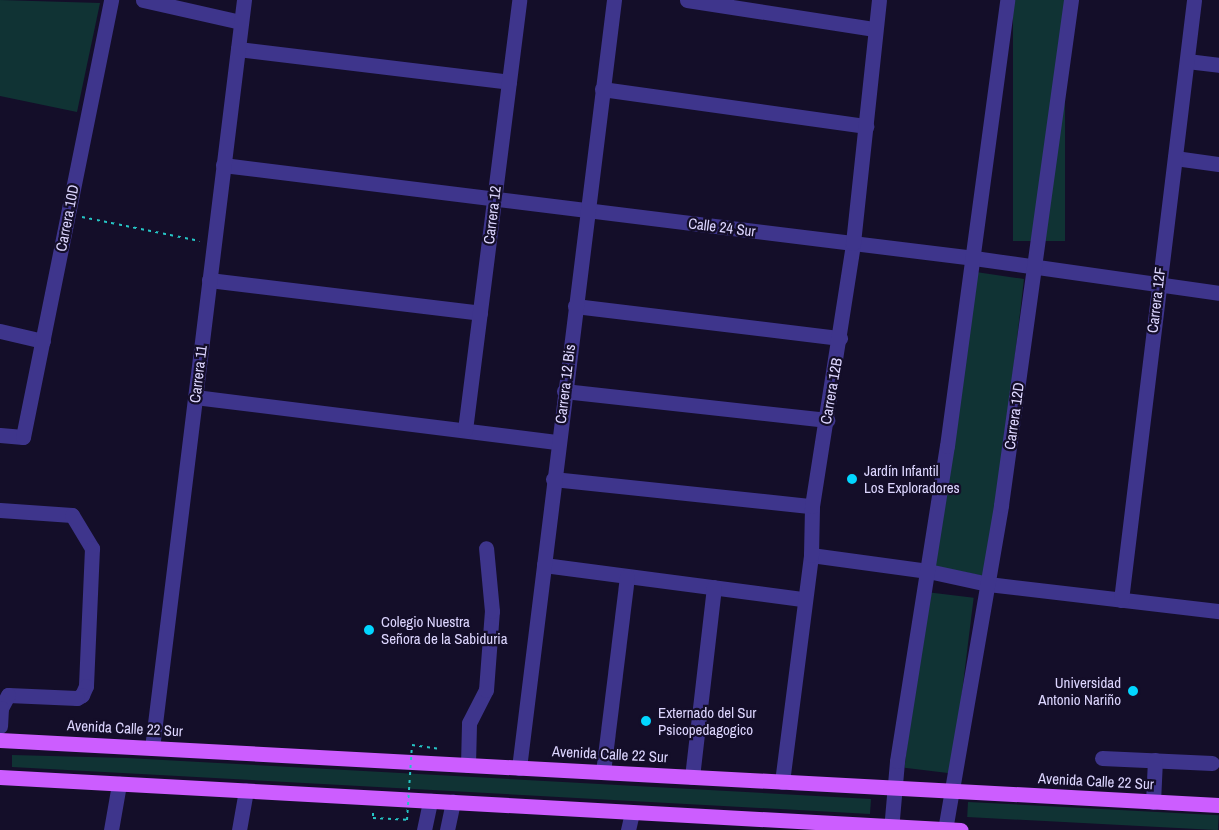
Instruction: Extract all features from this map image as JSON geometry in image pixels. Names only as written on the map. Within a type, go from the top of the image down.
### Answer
[{"type":"main road","name":"Avenida Calle 22 Sur","points":[[0,740],[1219,805]]},
{"type":"main road","points":[[0,777],[632,812],[835,826],[950,830]]},
{"type":"street","name":"Carrera 10D","points":[[0,435],[24,437],[111,0]]},
{"type":"street","points":[[143,0],[241,22]]},
{"type":"street","name":"Carrera 11","points":[[152,748],[244,0]]},
{"type":"street","name":"Carrera 12","points":[[465,430],[519,0]]},
{"type":"street","name":"Carrera 12 Bis","points":[[519,768],[586,210],[614,0]]},
{"type":"street","points":[[687,0],[875,28]]},
{"type":"street","name":"Carrera 12B","points":[[782,782],[811,555],[812,506],[840,339],[853,243],[879,0]]},
{"type":"street","points":[[892,828],[895,788],[974,258],[1007,0]]},
{"type":"street","name":"Carrera 12D","points":[[950,830],[953,792],[1037,267],[1071,0]]},
{"type":"street","name":"Carrera 12F","points":[[1121,600],[1194,0]]},
{"type":"street","points":[[238,49],[509,82]]},
{"type":"street","points":[[1187,61],[1219,65]]},
{"type":"street","points":[[602,89],[866,126]]},
{"type":"street","points":[[1175,158],[1219,164]]},
{"type":"street","name":"Calle 24 Sur","points":[[224,165],[974,258],[1219,293]]},
{"type":"street","points":[[209,280],[480,313]]},
{"type":"street","points":[[575,306],[840,339]]},
{"type":"street","points":[[0,331],[43,341]]},
{"type":"street","points":[[564,391],[827,420]]},
{"type":"street","points":[[195,397],[558,442]]},
{"type":"street","points":[[553,478],[812,506]]},
{"type":"street","points":[[0,510],[72,515],[92,548],[86,686],[82,695],[77,698],[8,695],[1,708],[0,726]]},
{"type":"street","points":[[468,765],[470,723],[486,690],[492,610],[486,548]]},
{"type":"street","points":[[811,555],[928,570],[988,584],[1219,611]]},
{"type":"street","points":[[544,565],[804,599]]},
{"type":"street","points":[[603,772],[627,576]]},
{"type":"street","points":[[692,777],[714,587]]},
{"type":"street","points":[[1102,758],[1212,763]]},
{"type":"street","points":[[1153,802],[1155,760]]},
{"type":"street","points":[[111,830],[119,784]]},
{"type":"street","points":[[239,830],[246,791]]},
{"type":"street","points":[[424,830],[430,801]]},
{"type":"street","points":[[447,830],[453,802]]},
{"type":"street","points":[[628,830],[632,812]]},
{"type":"path","points":[[68,214],[214,244]]},
{"type":"path","points":[[372,818],[407,820],[412,745],[440,746]]},
{"type":"green space","points":[[0,0],[100,3],[77,112],[0,96]]},
{"type":"green space","points":[[1013,0],[1065,0],[1065,241],[1013,241]]},
{"type":"green space","points":[[976,272],[1024,279],[989,577],[934,566]]},
{"type":"green space","points":[[926,592],[974,598],[952,774],[904,768]]},
{"type":"green space","points":[[12,755],[127,758],[871,799],[870,814],[12,767]]},
{"type":"green space","points":[[968,802],[1219,815],[1218,830],[967,817]]},
{"type":"place","name":"Jardín Infantil Los Exploradores","points":[[852,479]]},
{"type":"place","name":"Colegio Nuestra Señora de la Sabiduria","points":[[369,630]]},
{"type":"place","name":"Universidad Antonio Nariño","points":[[1133,691]]},
{"type":"place","name":"Externado del Sur Psicopedagogico","points":[[646,721]]}]
